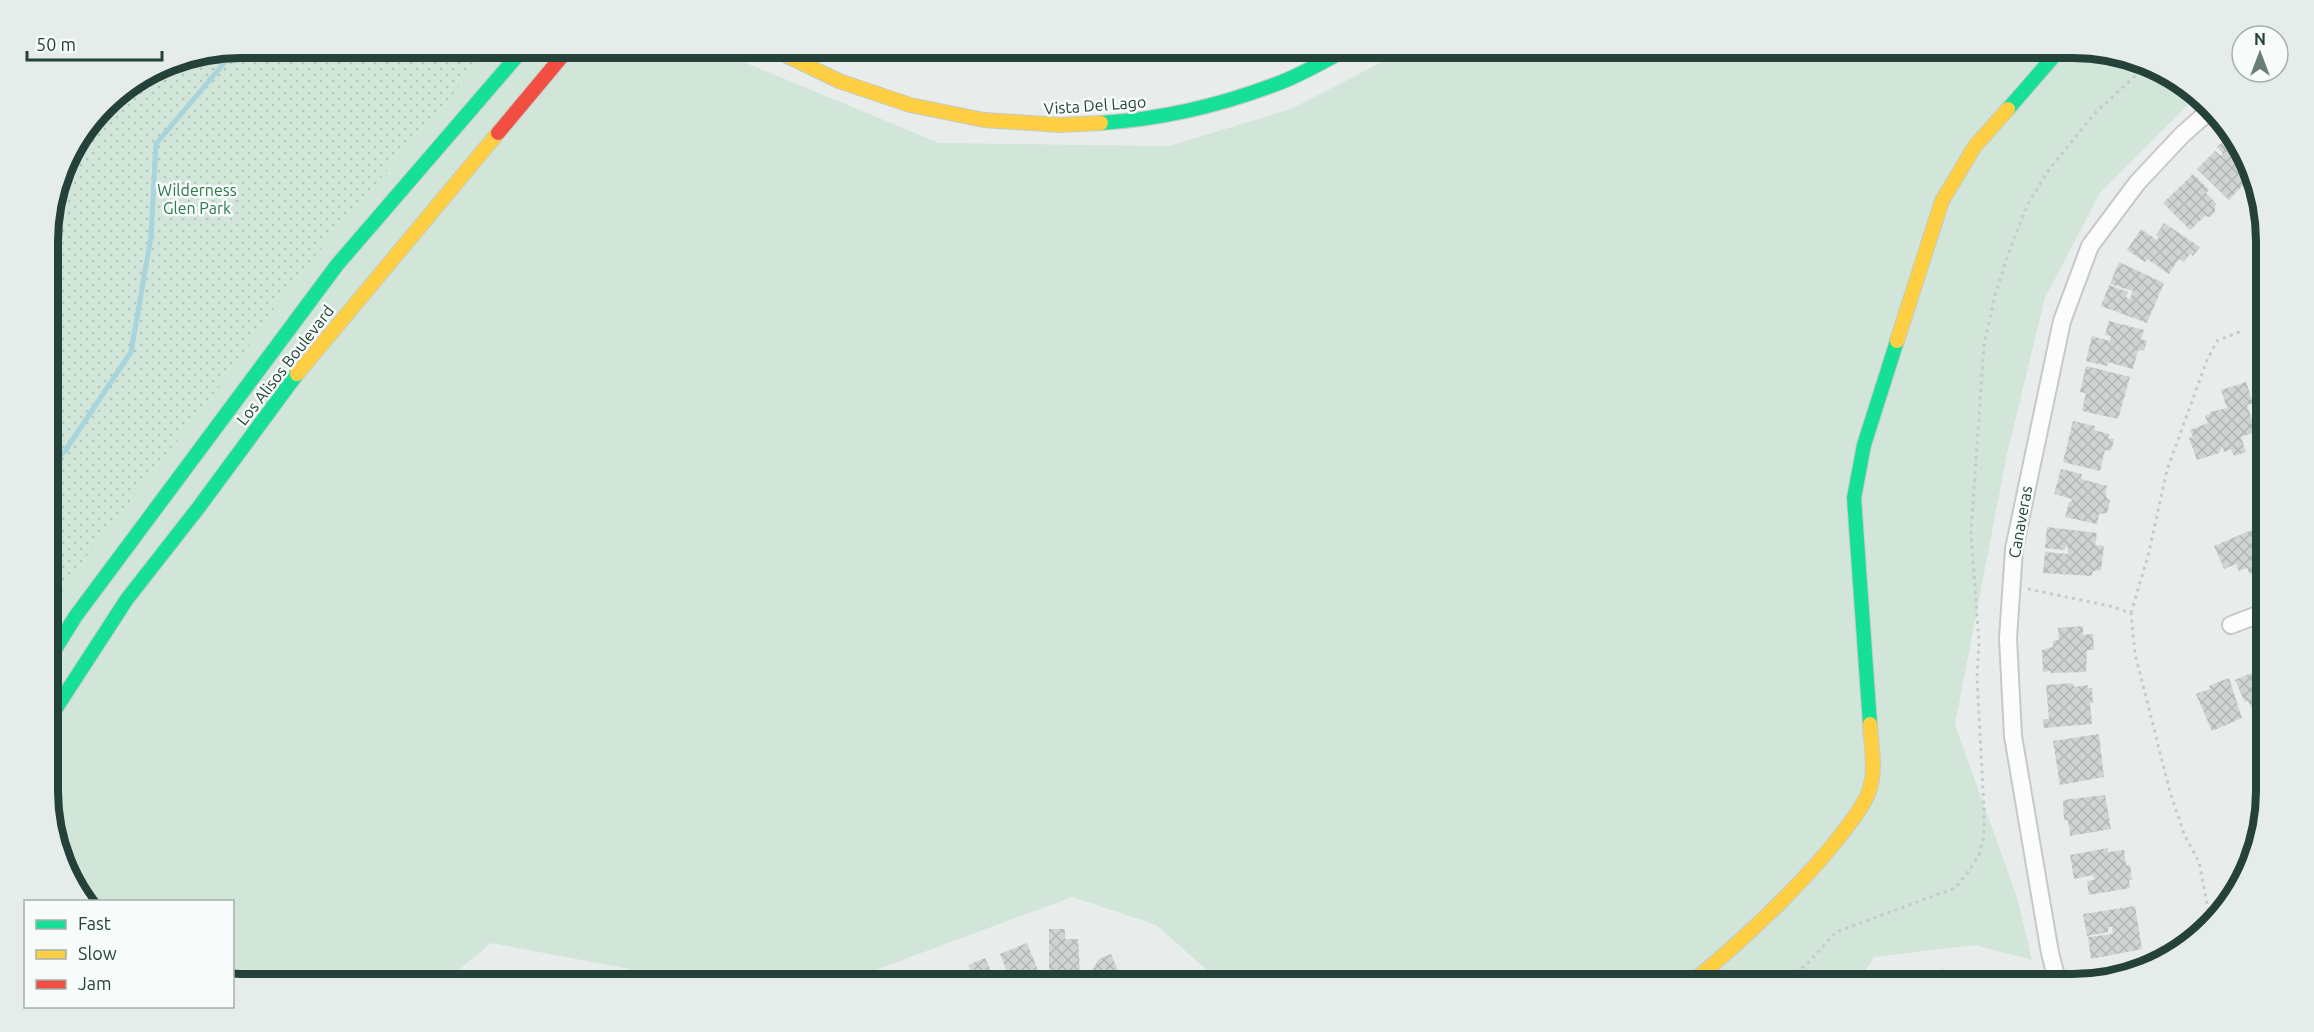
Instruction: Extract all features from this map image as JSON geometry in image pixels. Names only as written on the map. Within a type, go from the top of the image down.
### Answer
[{"type":"street","name":"Los Alisos Boulevard","points":[[58,644],[75,617],[337,265],[515,58]]},
{"type":"street","name":"Los Alisos Boulevard","points":[[58,706],[127,599],[199,507],[310,355],[560,58]]},
{"type":"street","name":"Vista Del Lago","points":[[790,58],[850,86],[895,102],[984,120],[1038,126],[1087,126],[1126,122],[1212,105],[1252,93],[1329,58]]},
{"type":"street","points":[[1703,973],[1725,955],[1823,858],[1854,818],[1870,790],[1873,767],[1854,498],[1864,445],[1942,201],[1975,146],[2052,58]]},
{"type":"street","name":"Canaveras","points":[[2055,973],[2013,736],[2008,638],[2014,549],[2062,321],[2090,246],[2137,183],[2182,135],[2205,115]]},
{"type":"street","points":[[2231,625],[2256,615]]},
{"type":"path","points":[[1793,973],[1806,965],[1836,932],[1955,888],[1979,855],[1984,836],[1984,808],[1977,678],[1979,642],[1971,532],[1984,345],[1995,295],[2008,256],[2033,196],[2048,171],[2094,114],[2140,71]]},
{"type":"path","points":[[2209,912],[2199,862],[2184,834],[2134,654],[2131,613],[2148,556],[2167,470],[2207,360],[2217,341],[2244,330]]},
{"type":"path","points":[[2028,589],[2110,606],[2131,613]]},
{"type":"green space","points":[[242,58],[736,58],[939,143],[1169,146],[1291,109],[1390,58],[2072,58],[2108,62],[2143,72],[2164,83],[2191,102],[2100,193],[2045,298],[2007,454],[1955,725],[2017,897],[2032,960],[1975,945],[1874,957],[1864,973],[1209,973],[1156,925],[1072,897],[866,974],[655,974],[491,943],[454,974],[234,972],[234,900],[95,900],[72,861],[60,814],[58,790],[60,218],[72,171],[96,130],[121,104],[140,89],[171,72],[218,60]]},
{"type":"green space","name":"Wilderness Glen Park","points":[[242,58],[483,58],[281,298],[223,382],[89,553],[58,597],[59,230],[65,194],[72,171],[96,130],[121,104],[150,83],[171,72],[218,60]]},
{"type":"building","points":[[2225,140],[2242,171],[2246,183],[2229,200],[2197,169],[2215,151],[2221,156],[2223,153],[2217,147]]},
{"type":"building","points":[[2193,174],[2209,190],[2206,193],[2217,204],[2215,212],[2210,217],[2205,216],[2190,230],[2163,203]]},
{"type":"building","points":[[2164,223],[2200,247],[2184,262],[2179,259],[2169,274],[2147,259],[2145,262],[2127,250],[2141,229],[2157,240],[2159,237],[2156,235]]},
{"type":"building","points":[[2119,262],[2164,283],[2147,323],[2101,306],[2109,285],[2128,292],[2126,297],[2130,299],[2133,291],[2110,284]]},
{"type":"building","points":[[2109,321],[2144,330],[2141,339],[2147,341],[2144,351],[2138,350],[2133,369],[2108,362],[2107,366],[2086,361],[2092,336],[2110,341],[2111,336],[2105,335]]},
{"type":"building","points":[[2086,366],[2130,377],[2118,419],[2082,411],[2086,393],[2080,392]]},
{"type":"building","points":[[2246,382],[2253,403],[2247,405],[2256,432],[2241,437],[2246,452],[2234,456],[2231,449],[2224,452],[2222,446],[2219,453],[2197,460],[2189,438],[2193,437],[2190,430],[2208,423],[2205,416],[2210,412],[2227,408],[2221,390]]},
{"type":"building","points":[[2073,421],[2095,426],[2094,430],[2109,434],[2108,438],[2114,439],[2111,451],[2105,450],[2100,471],[2063,462]]},
{"type":"building","points":[[2061,469],[2082,474],[2081,479],[2107,486],[2105,493],[2110,501],[2107,513],[2099,514],[2097,524],[2065,517],[2072,499],[2054,494]]},
{"type":"building","points":[[2047,527],[2097,533],[2095,545],[2104,546],[2101,570],[2093,571],[2092,576],[2043,573],[2045,552],[2068,554],[2068,547],[2065,547],[2065,550],[2045,548]]},
{"type":"building","points":[[2254,529],[2256,533],[2256,572],[2250,574],[2247,568],[2239,571],[2236,564],[2224,569],[2214,546]]},
{"type":"building","points":[[2083,626],[2083,635],[2093,634],[2094,650],[2087,650],[2086,672],[2043,672],[2042,650],[2053,647],[2053,641],[2059,640],[2058,628]]},
{"type":"building","points":[[2256,671],[2256,713],[2254,714],[2248,701],[2245,702],[2235,680]]},
{"type":"building","points":[[2229,678],[2242,718],[2212,731],[2196,694]]},
{"type":"building","points":[[2073,683],[2074,687],[2088,685],[2088,688],[2092,688],[2093,703],[2090,703],[2092,724],[2044,728],[2043,719],[2049,719],[2046,685]]},
{"type":"building","points":[[2099,734],[2104,777],[2060,785],[2053,741]]},
{"type":"building","points":[[2105,795],[2111,829],[2070,836],[2068,820],[2064,820],[2063,800]]},
{"type":"building","points":[[2108,848],[2108,852],[2124,850],[2126,865],[2130,865],[2132,880],[2129,880],[2130,888],[2089,895],[2087,881],[2094,880],[2093,875],[2074,879],[2070,855]]},
{"type":"building","points":[[2135,906],[2142,949],[2091,959],[2088,937],[2113,934],[2112,927],[2108,927],[2108,932],[2087,936],[2083,914]]},
{"type":"building","points":[[1049,929],[1065,929],[1065,939],[1078,939],[1080,972],[1049,974]]},
{"type":"building","points":[[1027,943],[1039,974],[1008,974],[1000,954]]},
{"type":"building","points":[[1111,954],[1119,973],[1128,970],[1129,974],[1090,974],[1099,959]]},
{"type":"building","points":[[985,958],[992,974],[971,974],[968,965]]},
{"type":"building","points":[[1943,969],[1953,973],[1941,973]]},
{"type":"waterway","points":[[59,457],[131,352],[151,237],[156,144],[227,59]]},
{"type":"traffic: fast","points":[[58,644],[75,617],[337,265],[515,58]]},
{"type":"traffic: fast","points":[[1101,123],[1192,110],[1236,98],[1288,79],[1330,58]]},
{"type":"traffic: fast","points":[[2008,109],[2052,58]]},
{"type":"traffic: fast","points":[[1870,724],[1854,498],[1864,445],[1897,341]]},
{"type":"traffic: fast","points":[[58,705],[127,599],[199,507],[297,374]]},
{"type":"traffic: slow","points":[[792,58],[839,81],[910,105],[984,120],[1060,125],[1101,123]]},
{"type":"traffic: slow","points":[[1897,341],[1942,201],[1975,146],[2008,109]]},
{"type":"traffic: slow","points":[[297,374],[498,133]]},
{"type":"traffic: slow","points":[[1703,973],[1791,892],[1855,816],[1866,799],[1872,780],[1870,724]]},
{"type":"traffic: jam","points":[[498,133],[561,58]]}]
